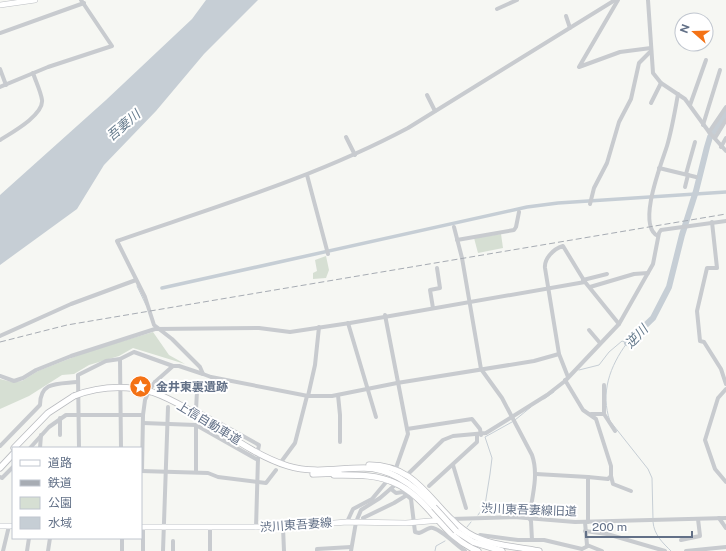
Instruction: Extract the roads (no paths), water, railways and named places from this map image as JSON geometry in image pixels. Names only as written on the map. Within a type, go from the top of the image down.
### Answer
[{"type":"highway","name":"上信自動車道","points":[[16,447],[44,417],[59,404],[90,394],[115,390],[151,393],[176,406],[276,465],[301,473],[363,471],[377,472],[398,477],[416,489],[456,531],[473,542],[502,551]]},
{"type":"highway","name":"上信自動車道","points":[[19,447],[52,413],[75,398]]},
{"type":"highway","name":"上信自動車道","points":[[0,464],[12,451]]},
{"type":"highway","points":[[0,468],[12,455]]},
{"type":"highway","points":[[322,473],[359,465],[387,467],[404,474],[421,486],[467,533],[483,540],[539,551]]},
{"type":"highway","points":[[322,473],[371,476],[396,483],[413,494],[458,540],[478,551]]},
{"type":"main road","points":[[0,5],[35,0]]},
{"type":"main road","name":"渋川東吾妻線","points":[[142,527],[256,528],[347,522],[413,523],[452,519]]},
{"type":"main road","points":[[0,526],[11,526]]},
{"type":"street","points":[[497,9],[517,0]]},
{"type":"street","points":[[203,374],[200,366],[172,339],[158,329],[153,322],[145,297],[117,241],[307,175],[355,155],[408,128],[615,0]]},
{"type":"street","points":[[618,0],[579,67],[620,52],[651,50]]},
{"type":"street","points":[[648,0],[653,73],[661,83],[678,94],[690,105],[703,125],[726,151]]},
{"type":"street","points":[[0,33],[82,2],[112,46],[0,87]]},
{"type":"street","points":[[566,16],[570,28]]},
{"type":"street","points":[[590,202],[607,162],[619,122],[631,99],[639,63],[651,50]]},
{"type":"street","points":[[690,105],[706,60]]},
{"type":"street","points":[[0,69],[6,85]]},
{"type":"street","points":[[703,125],[720,70]]},
{"type":"street","points":[[0,140],[26,124],[41,107],[42,101],[33,74]]},
{"type":"street","points":[[651,103],[661,83]]},
{"type":"street","points":[[427,94],[435,111]]},
{"type":"street","points":[[658,236],[654,233],[650,222],[652,198],[659,168],[667,145],[678,94]]},
{"type":"street","points":[[712,136],[726,107]]},
{"type":"street","points":[[712,136],[726,120]]},
{"type":"street","points":[[346,137],[355,155]]},
{"type":"street","points":[[721,147],[726,138]]},
{"type":"street","points":[[685,187],[695,142]]},
{"type":"street","points":[[659,168],[696,177]]},
{"type":"street","points":[[307,175],[328,252]]},
{"type":"street","points":[[457,240],[514,230],[516,227],[518,212]]},
{"type":"street","points":[[408,474],[443,440],[453,436],[479,435],[513,420],[547,396],[566,380],[619,324],[642,286],[656,257],[658,236],[661,230],[681,226],[726,221]]},
{"type":"street","points":[[712,222],[718,268],[707,268],[697,311],[700,341],[704,342],[714,356],[721,369],[726,384]]},
{"type":"street","points":[[454,227],[470,302],[481,369],[502,398],[532,455],[536,474],[529,518],[531,521],[532,540]]},
{"type":"street","points":[[619,324],[584,281],[563,246],[553,252],[546,262],[548,289],[559,354],[566,380],[583,410],[591,414],[596,419],[610,466],[611,476],[613,477],[613,484],[631,491]]},
{"type":"street","points":[[433,308],[430,288],[440,288],[437,268]]},
{"type":"street","points":[[590,287],[634,274],[648,273]]},
{"type":"street","points":[[0,376],[14,381],[23,378],[36,370],[71,356],[158,329],[259,328],[290,332],[548,289],[607,274]]},
{"type":"street","points":[[0,336],[71,304],[136,280]]},
{"type":"street","points":[[385,315],[407,429],[406,439],[396,468]]},
{"type":"street","points":[[348,323],[376,417]]},
{"type":"street","points":[[281,462],[295,443],[314,365],[318,327]]},
{"type":"street","points":[[589,330],[600,343]]},
{"type":"street","points":[[79,447],[78,375],[106,361],[120,359],[127,354],[137,352],[173,366],[180,366],[203,374],[307,396],[338,395],[559,354]]},
{"type":"street","points":[[120,359],[121,447]]},
{"type":"street","points":[[142,447],[145,400],[155,382],[173,366]]},
{"type":"street","points":[[0,446],[40,404],[40,394],[44,388],[51,385],[77,382]]},
{"type":"street","points":[[155,382],[169,387],[194,389],[197,391],[196,410],[259,446],[258,450]]},
{"type":"street","points":[[604,385],[604,414],[615,431]]},
{"type":"street","points":[[726,389],[718,398],[705,440],[715,469],[726,482]]},
{"type":"street","points":[[338,395],[340,442]]},
{"type":"street","points":[[163,551],[168,407]]},
{"type":"street","points":[[591,414],[604,414]]},
{"type":"street","points":[[31,447],[60,418],[66,415],[143,415]]},
{"type":"street","points":[[60,418],[60,435]]},
{"type":"street","points":[[407,429],[472,419],[480,429],[477,442],[429,486]]},
{"type":"street","points":[[143,423],[196,424],[258,459],[256,528]]},
{"type":"street","points":[[196,424],[196,472]]},
{"type":"street","points":[[40,447],[41,436]]},
{"type":"street","points":[[453,465],[466,508]]},
{"type":"street","points":[[1,478],[12,468]]},
{"type":"street","points":[[142,471],[196,472],[266,483],[276,470]]},
{"type":"street","points":[[536,474],[608,479],[611,476]]},
{"type":"street","points":[[588,477],[587,522],[585,531],[586,543],[588,546]]},
{"type":"street","points":[[347,522],[353,509],[372,499],[387,481]]},
{"type":"street","points":[[317,551],[317,549],[351,549],[356,522],[361,510],[380,498],[395,485]]},
{"type":"street","points":[[391,489],[395,492],[403,492],[413,502],[413,530],[419,533],[429,528],[439,529],[451,541],[465,551]]},
{"type":"street","points":[[363,518],[407,495]]},
{"type":"street","name":"渋川東吾妻線旧道","points":[[452,519],[529,518],[587,522],[726,518]]},
{"type":"street","points":[[719,518],[726,528]]},
{"type":"street","points":[[681,540],[700,536],[698,519]]},
{"type":"street","points":[[3,551],[11,526]]},
{"type":"street","points":[[142,527],[143,551]]},
{"type":"street","points":[[210,527],[210,551]]},
{"type":"street","points":[[283,527],[284,551]]},
{"type":"street","points":[[585,531],[607,534],[665,551]]},
{"type":"street","points":[[480,535],[518,540],[544,540],[582,549],[588,546],[602,551]]},
{"type":"street","points":[[27,551],[29,539]]},
{"type":"street","points":[[48,551],[50,539]]},
{"type":"street","points":[[122,539],[122,551]]},
{"type":"street","points":[[518,540],[518,546]]},
{"type":"street","points":[[173,541],[173,551]]},
{"type":"street","points":[[686,551],[726,549]]},
{"type":"water","name":"吾妻川","points":[[206,0],[258,0],[204,54],[156,111],[104,165],[77,209],[0,265],[0,195],[106,100],[192,19]]},
{"type":"waterway","name":"逆川","points":[[627,343],[653,318],[669,287],[710,137],[726,113]]},
{"type":"waterway","points":[[162,288],[527,207],[558,203],[726,192]]},
{"type":"waterway","points":[[137,286],[146,305]]},
{"type":"waterway","name":"逆川","points":[[579,370],[599,365],[609,352],[622,341],[627,343],[616,361],[608,380],[606,400],[607,411],[610,421],[648,469],[652,478],[653,519]]},
{"type":"waterway","points":[[544,399],[554,392]]},
{"type":"waterway","points":[[515,420],[531,407]]},
{"type":"waterway","points":[[478,515],[485,505],[492,458],[485,437],[512,422]]},
{"type":"waterway","points":[[467,527],[471,522]]},
{"type":"waterway","name":"逆川","points":[[653,522],[657,535],[671,551]]},
{"type":"waterway","points":[[435,551],[436,546],[445,541]]},
{"type":"railway","points":[[0,342],[67,325],[726,214]]},
{"type":"place","name":"金井東裏遺跡","points":[[141,387]]}]
